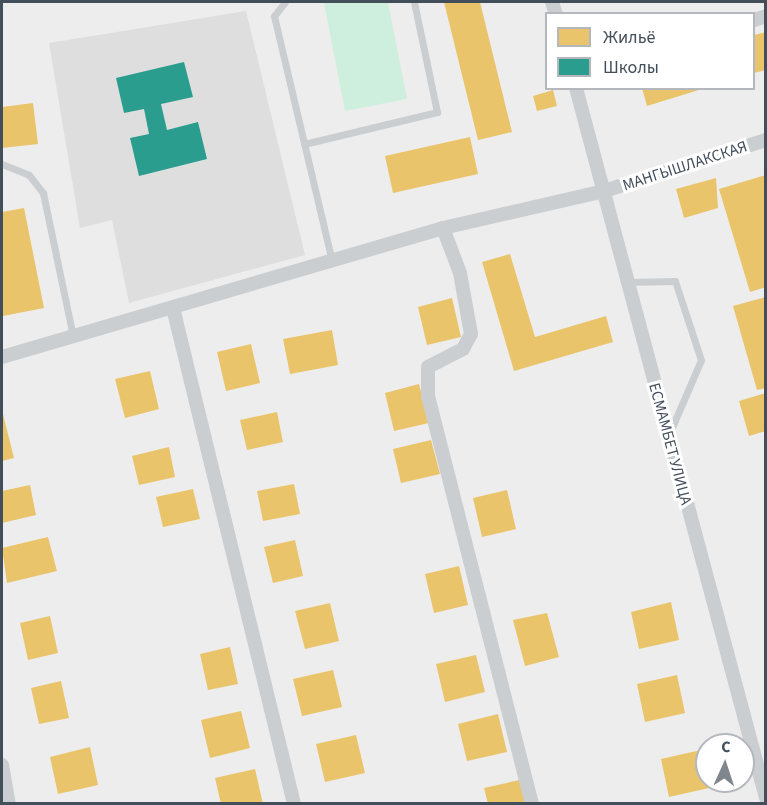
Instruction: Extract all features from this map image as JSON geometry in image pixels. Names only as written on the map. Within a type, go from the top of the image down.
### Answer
[{"type":"street","name":"ЕСМАМБЕТ УЛИЦА","points":[[577,90],[765,798]]},
{"type":"street","name":"МАНГЫШЛАКСКАЯ","points":[[2,357],[443,228],[604,191],[765,140]]},
{"type":"street","points":[[443,228],[460,273],[471,334],[463,349],[428,367],[428,396],[532,804]]},
{"type":"street","points":[[174,308],[294,804]]},
{"type":"street","points":[[2,765],[9,804]]},
{"type":"lane","points":[[285,2],[274,16],[332,261]]},
{"type":"lane","points":[[304,144],[437,112],[414,2]]},
{"type":"lane","points":[[2,164],[29,176],[43,193],[73,337]]},
{"type":"lane","points":[[627,282],[675,281],[701,360],[692,392],[668,436]]},
{"type":"shaded area","points":[[246,11],[305,255],[129,303],[112,220],[80,228],[49,43]]},
{"type":"green space","points":[[388,2],[407,99],[345,111],[324,3]]},
{"type":"building: Жильё","points":[[444,2],[480,2],[512,132],[478,140]]},
{"type":"building: Жильё","points":[[766,32],[766,70],[755,73],[755,35]]},
{"type":"building: Жильё","points":[[553,90],[557,106],[537,111],[533,96]]},
{"type":"building: Жильё","points":[[643,90],[699,90],[647,106]]},
{"type":"building: Жильё","points":[[33,103],[38,144],[2,148],[2,107]]},
{"type":"building: Жильё","points":[[470,137],[478,174],[393,193],[385,156]]},
{"type":"building: Жильё","points":[[766,175],[766,287],[750,292],[719,189]]},
{"type":"building: Жильё","points":[[716,178],[718,208],[684,218],[676,189]]},
{"type":"building: Жильё","points":[[24,208],[44,308],[3,316],[2,212]]},
{"type":"building: Жильё","points":[[510,254],[535,337],[606,316],[613,342],[514,371],[482,262]]},
{"type":"building: Жильё","points":[[766,297],[766,388],[757,390],[733,306]]},
{"type":"building: Жильё","points":[[452,298],[461,337],[427,345],[418,307]]},
{"type":"building: Жильё","points":[[332,330],[338,365],[290,374],[283,339]]},
{"type":"building: Жильё","points":[[251,344],[260,383],[226,391],[217,352]]},
{"type":"building: Жильё","points":[[150,371],[159,409],[125,418],[115,379]]},
{"type":"building: Жильё","points":[[419,384],[429,423],[394,431],[385,393]]},
{"type":"building: Жильё","points":[[766,393],[766,431],[749,436],[739,401]]},
{"type":"building: Жильё","points":[[2,410],[14,458],[2,461]]},
{"type":"building: Жильё","points":[[277,412],[283,442],[247,450],[240,420]]},
{"type":"building: Жильё","points":[[431,440],[440,474],[401,483],[393,449]]},
{"type":"building: Жильё","points":[[169,447],[175,477],[139,485],[132,456]]},
{"type":"building: Жильё","points":[[294,484],[300,514],[263,521],[257,491]]},
{"type":"building: Жильё","points":[[30,485],[36,515],[2,523],[2,491]]},
{"type":"building: Жильё","points":[[193,489],[200,519],[163,527],[156,497]]},
{"type":"building: Жильё","points":[[507,490],[516,529],[482,537],[473,498]]},
{"type":"building: Жильё","points":[[48,537],[57,571],[7,583],[2,548]]},
{"type":"building: Жильё","points":[[295,540],[303,576],[273,583],[264,547]]},
{"type":"building: Жильё","points":[[459,566],[468,605],[434,613],[425,574]]},
{"type":"building: Жильё","points":[[671,602],[679,640],[639,649],[631,612]]},
{"type":"building: Жильё","points":[[330,603],[339,641],[305,649],[295,611]]},
{"type":"building: Жильё","points":[[547,613],[559,657],[525,666],[513,620]]},
{"type":"building: Жильё","points":[[50,616],[58,653],[28,660],[20,623]]},
{"type":"building: Жильё","points":[[230,647],[238,684],[208,690],[200,654]]},
{"type":"building: Жильё","points":[[476,655],[485,692],[445,702],[436,664]]},
{"type":"building: Жильё","points":[[333,670],[342,707],[302,716],[293,679]]},
{"type":"building: Жильё","points":[[677,675],[685,713],[645,722],[637,684]]},
{"type":"building: Жильё","points":[[61,681],[69,718],[39,724],[31,688]]},
{"type":"building: Жильё","points":[[241,711],[250,748],[210,758],[201,720]]},
{"type":"building: Жильё","points":[[498,714],[507,752],[467,761],[458,724]]},
{"type":"building: Жильё","points":[[356,735],[365,773],[325,782],[316,744]]},
{"type":"building: Жильё","points":[[90,747],[98,785],[58,794],[50,757]]},
{"type":"building: Жильё","points":[[695,751],[695,791],[669,797],[661,759]]},
{"type":"building: Жильё","points":[[255,769],[263,804],[221,804],[215,778]]},
{"type":"building: Жильё","points":[[524,779],[530,804],[488,804],[484,788]]},
{"type":"building: Школы","points":[[184,62],[193,97],[161,104],[167,130],[198,122],[207,159],[139,176],[130,138],[149,134],[144,109],[124,113],[116,78]]}]
